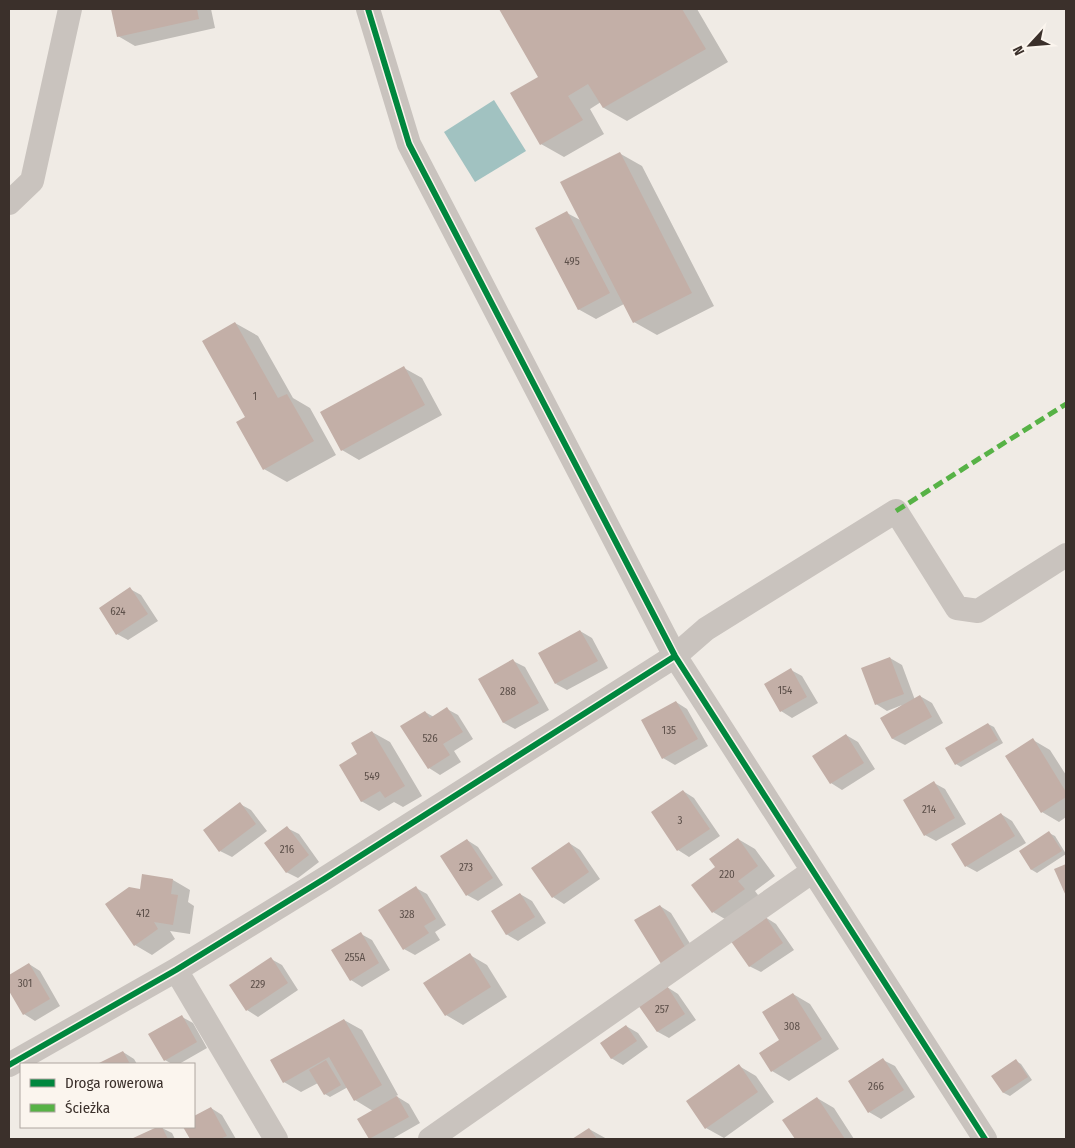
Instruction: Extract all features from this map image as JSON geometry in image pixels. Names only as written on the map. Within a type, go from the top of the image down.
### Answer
[{"type":"street","points":[[9,203],[32,181],[70,9]]},
{"type":"street","points":[[368,9],[410,144],[675,656],[985,1139]]},
{"type":"street","points":[[9,1065],[176,970],[332,874],[675,656],[706,629],[896,511],[957,608],[978,611],[1066,555]]},
{"type":"street","points":[[430,1139],[813,871]]},
{"type":"street","points":[[176,970],[276,1139]]},
{"type":"water","points":[[494,100],[526,151],[475,182],[444,132]]},
{"type":"building","points":[[111,9],[197,9],[199,19],[117,37]]},
{"type":"building","points":[[499,9],[682,9],[706,49],[603,108],[588,84],[568,96],[583,120],[540,145],[510,93],[538,77]]},
{"type":"building","points":[[620,152],[692,293],[633,323],[560,182]]},
{"type":"building","points":[[567,211],[610,293],[578,310],[535,228]]},
{"type":"building","points":[[235,322],[278,398],[287,394],[314,441],[263,470],[236,422],[245,417],[202,341]]},
{"type":"building","points":[[404,366],[425,405],[341,451],[320,412]]},
{"type":"building","points":[[130,587],[148,614],[116,635],[99,608]]},
{"type":"building","points":[[580,630],[598,661],[555,684],[538,653]]},
{"type":"building","points":[[890,657],[904,694],[875,705],[861,668]]},
{"type":"building","points":[[513,659],[539,703],[503,723],[478,679]]},
{"type":"building","points":[[791,668],[807,697],[780,712],[764,684]]},
{"type":"building","points":[[920,695],[932,717],[892,739],[880,718]]},
{"type":"building","points":[[676,701],[698,739],[662,759],[641,720]]},
{"type":"building","points":[[447,707],[463,732],[443,744],[450,755],[428,769],[400,726],[425,711],[430,718]]},
{"type":"building","points":[[988,723],[998,740],[955,765],[945,748]]},
{"type":"building","points":[[372,731],[405,786],[385,798],[380,791],[361,802],[339,765],[357,754],[351,743]]},
{"type":"building","points":[[846,734],[864,763],[830,784],[812,756]]},
{"type":"building","points":[[1033,738],[1066,792],[1066,797],[1041,813],[1005,756]]},
{"type":"building","points":[[934,781],[955,818],[924,836],[903,800]]},
{"type":"building","points":[[683,790],[710,829],[677,851],[651,812]]},
{"type":"building","points":[[240,802],[256,824],[219,852],[203,830]]},
{"type":"building","points":[[1001,813],[1015,836],[965,867],[951,844]]},
{"type":"building","points":[[287,826],[309,855],[286,873],[264,843]]},
{"type":"building","points":[[1049,831],[1062,851],[1031,870],[1019,851]]},
{"type":"building","points":[[738,838],[758,866],[738,881],[745,889],[712,913],[691,885],[715,867],[709,859]]},
{"type":"building","points":[[467,839],[493,878],[466,896],[440,856]]},
{"type":"building","points":[[569,842],[589,872],[552,898],[531,868]]},
{"type":"building","points":[[1066,864],[1066,896],[1054,869]]},
{"type":"building","points":[[142,874],[173,879],[171,894],[178,895],[173,925],[154,922],[158,929],[134,946],[105,904],[129,887],[140,889]]},
{"type":"building","points":[[416,886],[436,919],[424,926],[429,933],[403,950],[378,910]]},
{"type":"building","points":[[520,893],[535,917],[506,935],[491,911]]},
{"type":"building","points":[[660,905],[688,952],[663,967],[634,920]]},
{"type":"building","points":[[765,916],[783,943],[749,967],[730,940]]},
{"type":"building","points":[[361,932],[379,963],[350,981],[331,950]]},
{"type":"building","points":[[470,953],[491,987],[445,1016],[423,983]]},
{"type":"building","points":[[271,957],[288,983],[246,1011],[229,985]]},
{"type":"building","points":[[29,963],[50,999],[23,1015],[9,991],[9,975]]},
{"type":"building","points":[[667,986],[685,1014],[657,1032],[638,1005]]},
{"type":"building","points":[[793,993],[822,1039],[771,1072],[759,1053],[779,1040],[762,1012]]},
{"type":"building","points":[[182,1015],[197,1042],[164,1061],[148,1034]]},
{"type":"building","points":[[344,1019],[382,1085],[354,1101],[329,1057],[283,1083],[270,1060]]},
{"type":"building","points":[[626,1025],[637,1041],[611,1059],[600,1043]]},
{"type":"building","points":[[123,1051],[129,1063],[99,1063]]},
{"type":"building","points":[[883,1058],[904,1090],[868,1113],[848,1081]]},
{"type":"building","points":[[1016,1059],[1028,1077],[1003,1093],[991,1076]]},
{"type":"building","points":[[326,1060],[341,1085],[324,1095],[309,1070]]},
{"type":"building","points":[[739,1064],[758,1092],[705,1129],[686,1101]]},
{"type":"building","points":[[397,1096],[409,1117],[369,1139],[357,1119]]},
{"type":"building","points":[[817,1097],[845,1139],[795,1139],[782,1120]]},
{"type":"building","points":[[211,1107],[227,1136],[220,1139],[190,1139],[184,1128],[195,1128],[195,1115]]},
{"type":"building","points":[[155,1128],[162,1128],[168,1139],[131,1139]]},
{"type":"building","points":[[589,1128],[597,1139],[572,1139]]},
{"type":"marked path","points":[[896,511],[1066,404]]},
{"type":"cycle path","points":[[368,9],[409,144],[675,656],[985,1139]]},
{"type":"cycle path","points":[[9,1065],[176,970],[324,879],[675,656]]}]
